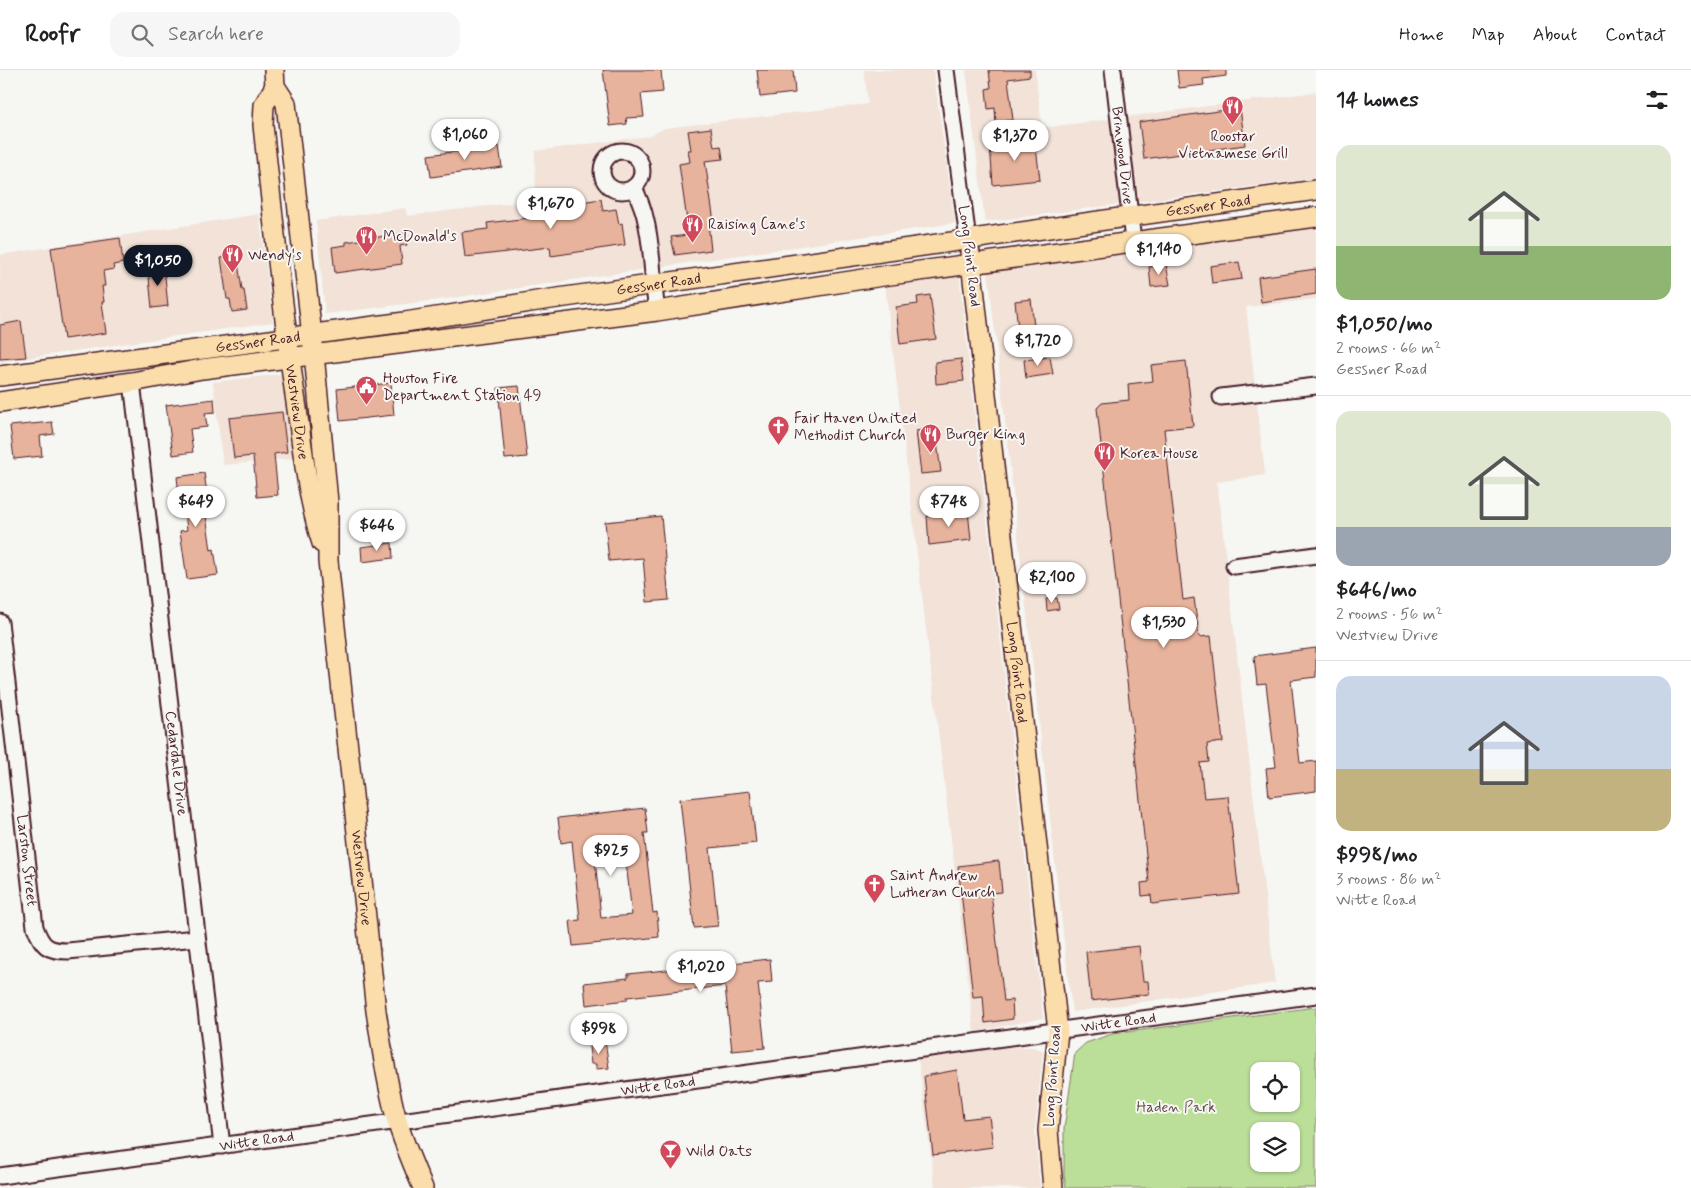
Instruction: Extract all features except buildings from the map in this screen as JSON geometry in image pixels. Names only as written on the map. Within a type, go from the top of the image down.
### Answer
[{"type":"main road","name":"Westview Drive","points":[[275,78],[286,103],[312,335],[328,502],[328,561],[376,1011],[386,1075],[398,1122],[408,1153],[423,1188]]},
{"type":"main road","name":"Westview Drive","points":[[275,78],[264,105],[263,125],[289,357],[316,524],[328,561]]},
{"type":"main road","name":"Gessner Road","points":[[0,376],[357,329],[500,306],[1316,190]]},
{"type":"main road","name":"Gessner Road","points":[[0,402],[132,382],[202,369],[657,311],[884,276],[1316,217]]},
{"type":"main road","name":"Long Point Road","points":[[968,240],[1058,1032],[1048,1130],[1053,1188]]},
{"type":"main road","points":[[500,306],[504,331]]},
{"type":"main road","points":[[357,329],[359,348]]},
{"type":"street","name":"Long Point Road","points":[[946,70],[968,240]]},
{"type":"street","name":"Brinwood Drive","points":[[1113,70],[1132,241]]},
{"type":"street","points":[[634,187],[648,230],[657,311]]},
{"type":"street","name":"Cedardale Drive","points":[[132,382],[222,1146]]},
{"type":"street","points":[[1221,397],[1316,386]]},
{"type":"street","points":[[1234,566],[1316,555]]},
{"type":"street","name":"Larston Street","points":[[0,622],[35,927],[39,938],[47,947],[56,951],[62,951],[196,938]]},
{"type":"street","name":"Witte Road","points":[[0,1176],[1316,996]]},
{"type":"shaded area","points":[[864,70],[933,70],[955,223],[438,300],[325,314],[316,221],[405,208],[407,216],[536,200],[535,151],[649,136],[665,128],[868,104]]},
{"type":"shaded area","points":[[966,70],[1035,70],[1042,128],[1316,92],[1316,178],[985,222]]},
{"type":"shaded area","points":[[259,214],[273,322],[0,362],[0,255]]},
{"type":"shaded area","points":[[1316,227],[1316,299],[1246,307],[1265,475],[1217,482],[1275,983],[1072,1012],[988,271]]},
{"type":"shaded area","points":[[959,274],[1043,1018],[974,1032],[885,284]]},
{"type":"shaded area","points":[[282,374],[294,458],[223,465],[213,382]]},
{"type":"shaded area","points":[[990,1047],[1034,1047],[1043,1051],[1035,1129],[1040,1188],[935,1188],[918,1058]]},
{"type":"green space","name":"Haden Park","points":[[1316,1007],[1316,1188],[1066,1188],[1064,1175],[1064,1129],[1075,1053],[1086,1043],[1112,1034]]},
{"type":"place","name":"Roostar Vietnamese Grill","points":[[1233,126]]},
{"type":"place","name":"Raising Cane's","points":[[692,243]]},
{"type":"place","name":"McDonald's","points":[[367,255]]},
{"type":"place","name":"Wendy's","points":[[232,274]]},
{"type":"place","name":"Houston Fire Department Station 49","points":[[367,406]]},
{"type":"place","name":"Fair Haven United Methodist Church","points":[[778,446]]},
{"type":"place","name":"Burger King","points":[[930,453]]},
{"type":"place","name":"Korea House","points":[[1104,472]]},
{"type":"place","name":"Saint Andrew Lutheran Church","points":[[874,903]]},
{"type":"place","name":"Wild Oats","points":[[670,1170]]}]
